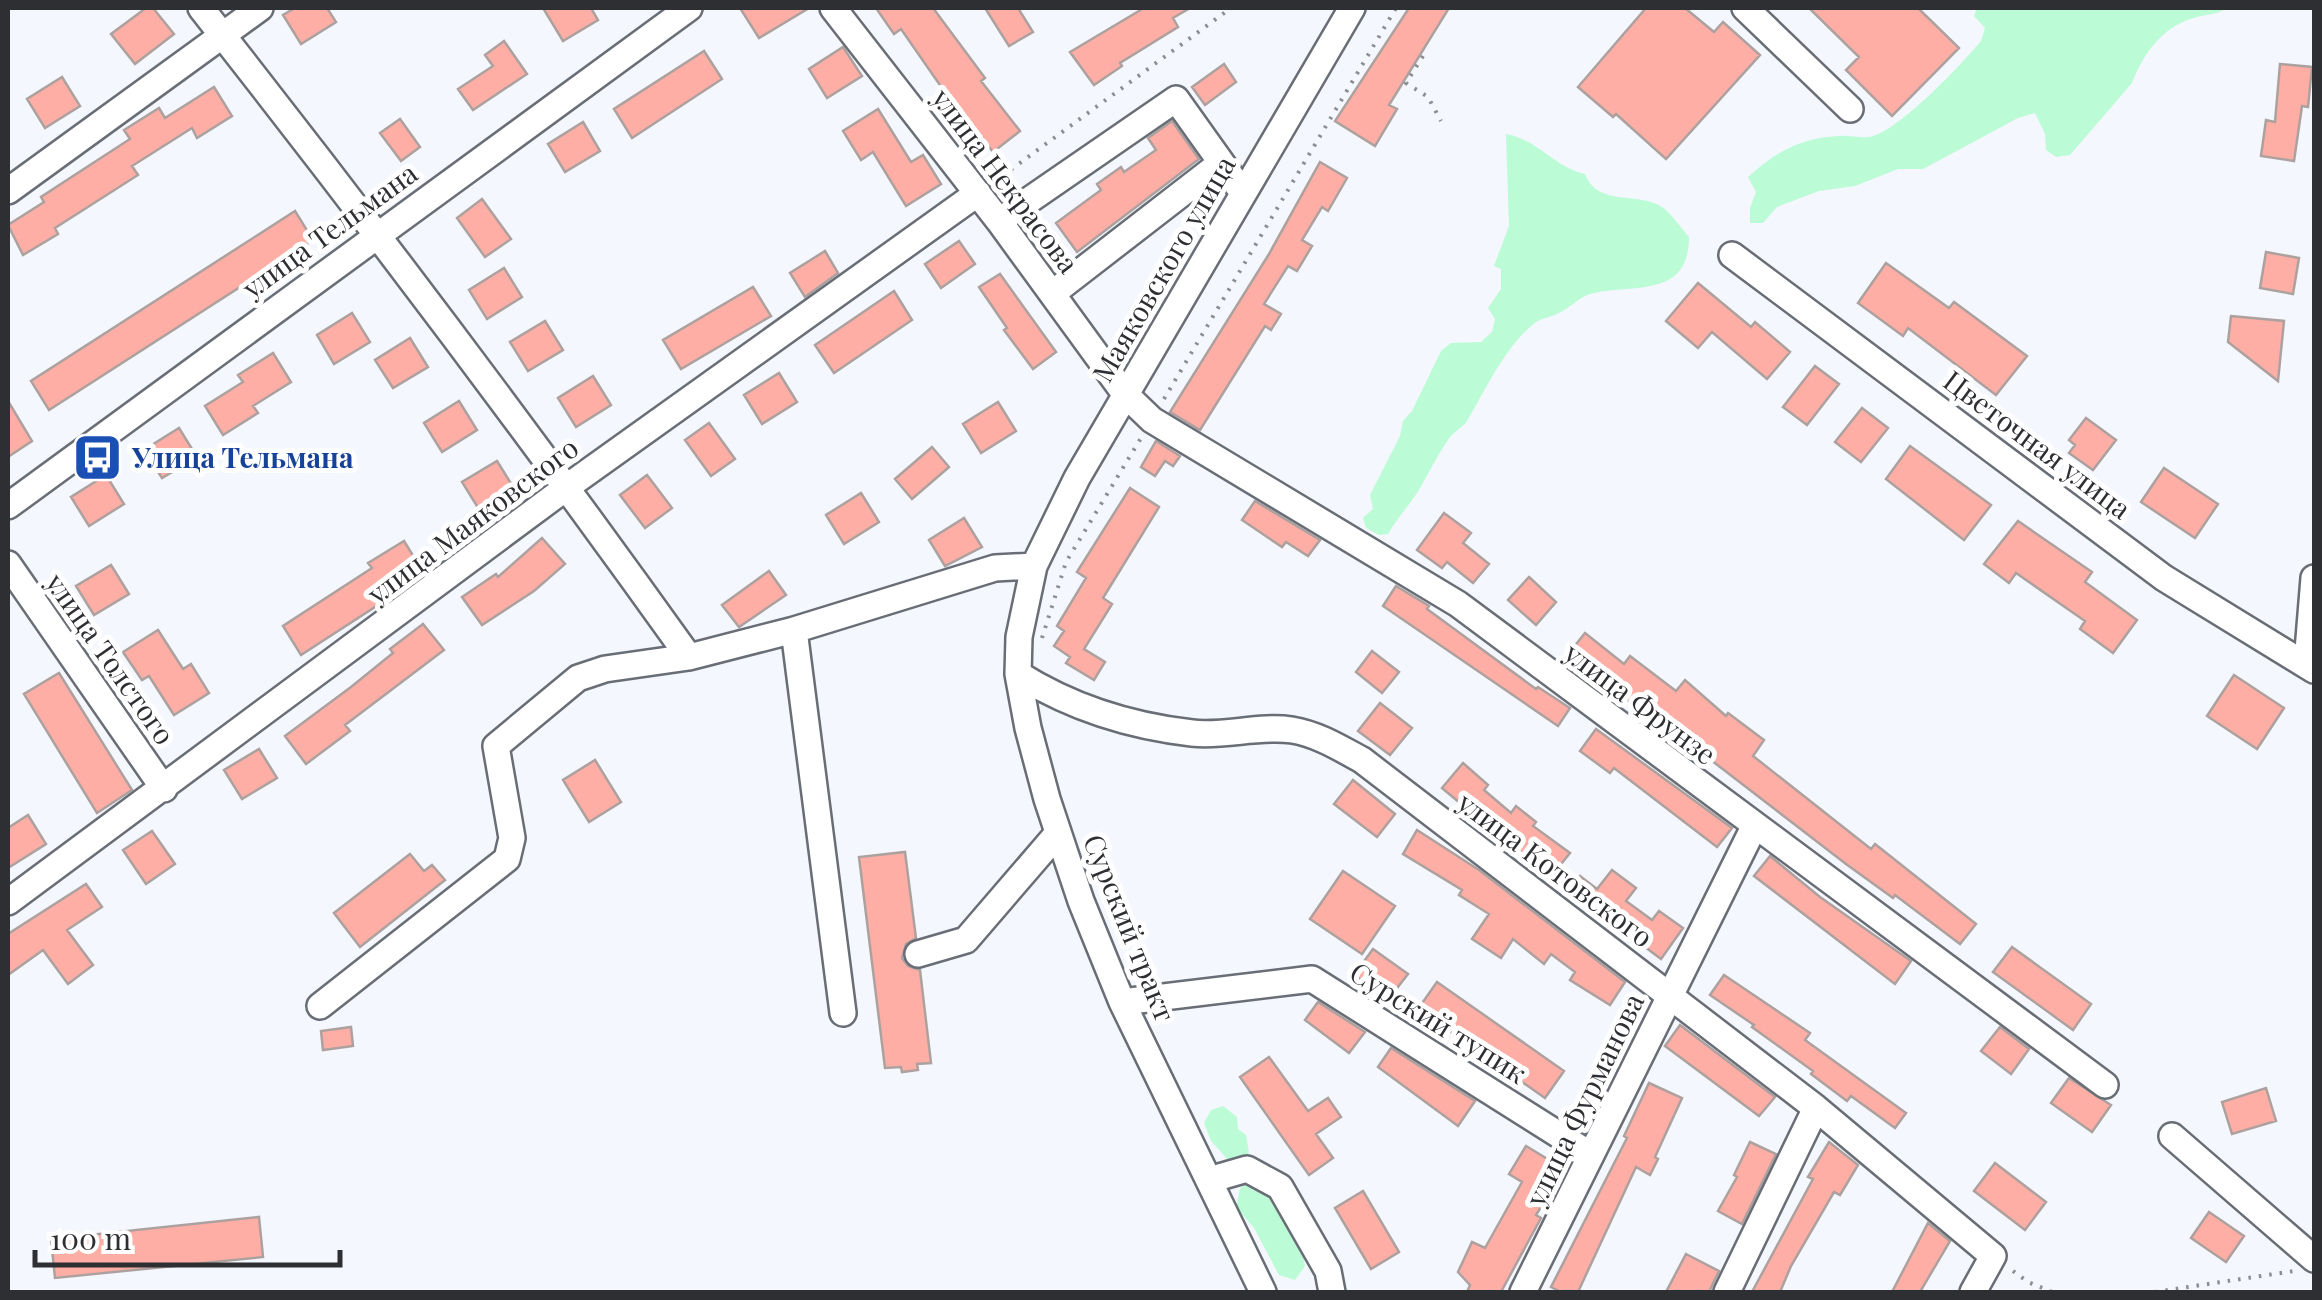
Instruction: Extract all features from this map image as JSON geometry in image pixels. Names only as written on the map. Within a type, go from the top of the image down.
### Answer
[{"type":"street","points":[[201,8],[377,234],[689,657]]},
{"type":"street","points":[[8,191],[260,8]]},
{"type":"street","name":"улица Тельмана","points":[[8,506],[689,8]]},
{"type":"street","name":"улица Некрасова","points":[[833,8],[999,220],[1125,394]]},
{"type":"street","name":"Маяковского улица","points":[[1034,566],[1077,478],[1352,8]]},
{"type":"street","points":[[1745,8],[1850,109]]},
{"type":"street","points":[[999,220],[1176,98],[1243,193]]},
{"type":"street","points":[[1053,294],[1221,163]]},
{"type":"street","name":"улица Маяковского","points":[[8,902],[567,487],[978,193]]},
{"type":"street","name":"Цветочная улица","points":[[1732,254],[2164,578],[2311,666]]},
{"type":"street","name":"улица Фрунзе","points":[[1125,394],[1152,420],[1458,604],[2105,1085]]},
{"type":"street","name":"улица Толстого","points":[[8,564],[164,788]]},
{"type":"street","points":[[320,1006],[507,859],[512,838],[496,746],[578,678],[605,669],[689,657],[794,630],[995,568],[1034,566]]},
{"type":"street","name":"Сурский тракт","points":[[1034,566],[1024,600],[1018,674],[1028,728],[1058,833],[1122,1002],[1263,1292]]},
{"type":"street","points":[[2311,666],[2314,578]]},
{"type":"street","points":[[794,630],[843,1013]]},
{"type":"street","name":"улица Котовского","points":[[1018,674],[1049,694],[1128,722],[1195,734],[1290,730],[1323,739],[1362,760],[1816,1108],[1993,1256]]},
{"type":"street","name":"улица Фурманова","points":[[1523,1292],[1754,827]]},
{"type":"street","points":[[918,954],[966,940],[1058,833]]},
{"type":"street","name":"Сурский тупик","points":[[1122,1002],[1312,979],[1592,1155]]},
{"type":"street","points":[[1727,1292],[1816,1108]]},
{"type":"street","points":[[2172,1136],[2306,1265]]},
{"type":"street","points":[[1209,1180],[1247,1169],[1280,1187],[1328,1270],[1332,1292]]},
{"type":"street","points":[[1973,1292],[1993,1256]]},
{"type":"path","points":[[978,193],[1231,8]]},
{"type":"path","points":[[1018,674],[1047,632],[1066,562],[1396,8]]},
{"type":"path","points":[[1423,56],[1406,83],[1428,97],[1441,122]]},
{"type":"path","points":[[1993,1256],[2028,1282],[2052,1292]]},
{"type":"path","points":[[2155,1292],[2306,1265]]},
{"type":"green space","points":[[1977,8],[2227,8],[2185,21],[2165,33],[2149,51],[2132,83],[2070,155],[2056,157],[2046,150],[2045,134],[2035,113],[2018,118],[1923,169],[1898,169],[1855,186],[1819,191],[1777,207],[1763,223],[1750,223],[1756,192],[1748,177],[1800,143],[1824,137],[1869,137],[1896,124],[1981,41],[1985,28],[1974,16]]},
{"type":"green space","points":[[1506,134],[1585,174],[1599,191],[1662,207],[1689,237],[1686,257],[1679,271],[1668,280],[1590,294],[1536,322],[1497,368],[1467,421],[1446,442],[1388,534],[1379,535],[1366,528],[1363,518],[1373,509],[1370,495],[1400,436],[1403,421],[1412,411],[1441,351],[1451,343],[1481,342],[1492,332],[1495,319],[1488,308],[1501,289],[1501,269],[1494,266],[1509,226]]},
{"type":"green space","points":[[1223,1106],[1237,1117],[1249,1153],[1231,1163],[1211,1141],[1204,1123],[1211,1110]]},
{"type":"green space","points":[[1248,1180],[1283,1205],[1295,1224],[1305,1266],[1295,1280],[1279,1275],[1254,1228],[1236,1207],[1240,1189]]},
{"type":"building","points":[[146,8],[153,8],[174,34],[135,64],[111,34]]},
{"type":"building","points":[[295,8],[327,8],[336,22],[301,44],[283,15]]},
{"type":"building","points":[[543,8],[591,8],[598,20],[563,41]]},
{"type":"building","points":[[740,8],[809,8],[759,38]]},
{"type":"building","points":[[876,8],[933,8],[1020,131],[993,152],[951,101],[901,29],[894,34]]},
{"type":"building","points":[[985,8],[1018,8],[1033,32],[1009,46]]},
{"type":"building","points":[[1144,8],[1190,8],[1173,18],[1178,27],[1120,63],[1122,66],[1094,85],[1070,52]]},
{"type":"building","points":[[1409,8],[1449,8],[1389,105],[1397,109],[1375,146],[1335,121]]},
{"type":"building","points":[[1646,8],[1685,8],[1714,32],[1723,22],[1760,55],[1666,159],[1616,114],[1613,117],[1578,87]]},
{"type":"building","points":[[1809,8],[1918,8],[1959,48],[1892,116],[1846,70],[1859,57]]},
{"type":"building","points":[[504,41],[527,74],[473,110],[458,89],[493,66],[485,55]]},
{"type":"building","points":[[843,47],[862,76],[827,98],[809,69]]},
{"type":"building","points":[[704,51],[722,79],[632,138],[614,109]]},
{"type":"building","points":[[1224,64],[1236,82],[1205,105],[1192,87]]},
{"type":"building","points":[[2280,64],[2312,67],[2308,107],[2302,106],[2294,161],[2261,156],[2266,120],[2275,122]]},
{"type":"building","points":[[62,77],[80,106],[45,128],[27,99]]},
{"type":"building","points":[[214,87],[232,116],[197,138],[192,128],[132,166],[138,175],[55,228],[58,234],[23,255],[8,225],[44,202],[41,197],[130,139],[124,130],[159,108],[165,118]]},
{"type":"building","points":[[878,109],[911,162],[923,155],[941,184],[906,206],[873,152],[861,160],[843,131]]},
{"type":"building","points":[[400,119],[420,147],[401,161],[380,133]]},
{"type":"building","points":[[1172,121],[1199,159],[1077,252],[1056,223],[1101,190],[1097,184],[1121,167],[1124,172],[1156,150],[1148,138]]},
{"type":"building","points":[[583,122],[600,151],[565,172],[548,144]]},
{"type":"building","points":[[1320,162],[1347,178],[1328,211],[1322,207],[1302,240],[1312,246],[1297,271],[1288,266],[1264,304],[1281,314],[1271,330],[1265,326],[1200,430],[1170,412],[1269,254]]},
{"type":"building","points":[[482,199],[511,239],[485,257],[457,218]]},
{"type":"building","points":[[295,211],[313,240],[49,410],[31,381]]},
{"type":"building","points":[[959,241],[975,264],[941,288],[925,264]]},
{"type":"building","points":[[825,251],[838,273],[805,297],[790,273]]},
{"type":"building","points":[[2266,252],[2299,258],[2293,294],[2260,288]]},
{"type":"building","points":[[1886,263],[1949,308],[1954,302],[2027,356],[1996,395],[1908,328],[1903,336],[1858,303]]},
{"type":"building","points":[[504,268],[522,297],[487,319],[469,290]]},
{"type":"building","points":[[1000,274],[1056,352],[1033,369],[979,287]]},
{"type":"building","points":[[1698,283],[1751,327],[1755,322],[1790,352],[1767,379],[1712,332],[1698,348],[1666,321]]},
{"type":"building","points":[[753,287],[771,316],[681,369],[663,340]]},
{"type":"building","points":[[894,291],[912,320],[834,373],[815,345]]},
{"type":"building","points":[[352,313],[370,342],[334,364],[317,335]]},
{"type":"building","points":[[2231,316],[2284,321],[2278,381],[2228,342]]},
{"type":"building","points":[[545,321],[563,350],[528,371],[510,342]]},
{"type":"building","points":[[410,338],[428,367],[393,388],[375,360]]},
{"type":"building","points":[[273,353],[291,382],[253,406],[258,413],[223,435],[205,406],[243,382],[238,375]]},
{"type":"building","points":[[1815,366],[1839,384],[1807,425],[1783,407]]},
{"type":"building","points":[[779,373],[797,402],[762,424],[744,395]]},
{"type":"building","points":[[593,376],[611,405],[576,427],[558,398]]},
{"type":"building","points":[[8,401],[32,441],[8,457]]},
{"type":"building","points":[[459,401],[477,430],[442,452],[424,423]]},
{"type":"building","points":[[998,402],[1016,431],[981,453],[963,424]]},
{"type":"building","points":[[1862,408],[1888,428],[1861,462],[1835,442]]},
{"type":"building","points":[[2086,418],[2116,440],[2093,470],[2069,453],[2075,445],[2069,440]]},
{"type":"building","points":[[709,423],[735,459],[711,476],[685,440]]},
{"type":"building","points":[[179,428],[197,457],[162,478],[144,450]]},
{"type":"building","points":[[1156,441],[1180,456],[1173,466],[1165,461],[1155,476],[1141,467]]},
{"type":"building","points":[[1910,446],[1991,505],[1964,540],[1886,479]]},
{"type":"building","points":[[932,447],[949,467],[912,499],[895,479]]},
{"type":"building","points":[[497,461],[515,490],[480,511],[462,482]]},
{"type":"building","points":[[2164,468],[2218,504],[2195,538],[2141,502]]},
{"type":"building","points":[[106,475],[124,504],[89,526],[71,497]]},
{"type":"building","points":[[647,475],[672,508],[645,528],[620,495]]},
{"type":"building","points":[[1130,488],[1159,507],[1103,598],[1112,604],[1084,649],[1105,662],[1094,680],[1066,663],[1070,657],[1054,646],[1064,631],[1057,626],[1086,578],[1077,572]]},
{"type":"building","points":[[861,493],[879,522],[844,544],[826,515]]},
{"type":"building","points":[[1255,501],[1320,540],[1308,556],[1286,542],[1282,547],[1242,520]]},
{"type":"building","points":[[1444,513],[1471,533],[1463,543],[1489,564],[1473,583],[1447,562],[1442,568],[1417,550]]},
{"type":"building","points":[[964,518],[982,547],[945,566],[929,540]]},
{"type":"building","points":[[2018,521],[2092,572],[2085,582],[2137,620],[2113,653],[2080,629],[2085,621],[2016,573],[2009,583],[1984,564]]},
{"type":"building","points":[[542,538],[565,564],[534,591],[482,625],[462,597],[496,574],[498,577]]},
{"type":"building","points":[[404,541],[422,570],[378,598],[381,603],[301,655],[283,626],[372,568],[368,563]]},
{"type":"building","points":[[111,565],[129,594],[94,615],[76,586]]},
{"type":"building","points":[[769,571],[786,595],[739,627],[722,605]]},
{"type":"building","points":[[1529,577],[1556,602],[1536,625],[1508,600]]},
{"type":"building","points":[[1396,586],[1429,606],[1427,609],[1536,689],[1570,708],[1558,726],[1383,606]]},
{"type":"building","points":[[423,624],[444,650],[345,725],[350,731],[306,764],[285,736],[393,653],[390,649]]},
{"type":"building","points":[[158,630],[183,669],[191,664],[209,693],[174,715],[149,676],[142,680],[123,652]]},
{"type":"building","points":[[1585,633],[1624,664],[1630,656],[1676,691],[1685,680],[1726,716],[1728,713],[1764,740],[1753,756],[1871,849],[1875,844],[1976,924],[1960,944],[1846,864],[1569,653]]},
{"type":"building","points":[[1372,651],[1399,672],[1382,693],[1356,672]]},
{"type":"building","points":[[59,673],[132,790],[97,813],[24,694]]},
{"type":"building","points":[[2234,675],[2284,708],[2257,749],[2207,716]]},
{"type":"building","points":[[1380,703],[1412,728],[1390,755],[1358,731]]},
{"type":"building","points":[[1596,729],[1732,828],[1717,847],[1614,768],[1610,773],[1580,751]]},
{"type":"building","points":[[259,749],[277,778],[242,799],[224,770]]},
{"type":"building","points":[[595,760],[621,802],[589,822],[563,780]]},
{"type":"building","points":[[1463,763],[1488,785],[1484,790],[1511,813],[1516,806],[1536,822],[1533,826],[1570,853],[1553,874],[1514,848],[1442,788]]},
{"type":"building","points":[[1353,780],[1395,814],[1377,837],[1334,804]]},
{"type":"building","points":[[28,815],[46,844],[8,868],[8,828]]},
{"type":"building","points":[[1417,830],[1479,870],[1625,982],[1610,1005],[1570,980],[1575,972],[1551,954],[1544,964],[1513,939],[1501,958],[1472,939],[1489,914],[1459,895],[1462,890],[1403,854]]},
{"type":"building","points":[[152,831],[175,864],[146,884],[123,850]]},
{"type":"building","points":[[905,852],[916,938],[906,944],[902,958],[908,966],[920,970],[931,1063],[917,1064],[918,1070],[902,1072],[901,1067],[885,1068],[859,857]]},
{"type":"building","points":[[410,854],[424,871],[432,865],[445,880],[360,947],[334,913]]},
{"type":"building","points":[[1770,856],[1820,897],[1911,961],[1895,984],[1754,876]]},
{"type":"building","points":[[1612,870],[1636,888],[1626,901],[1652,920],[1659,911],[1683,928],[1661,959],[1569,890],[1580,876],[1597,889]]},
{"type":"building","points":[[1343,871],[1395,906],[1362,954],[1310,919]]},
{"type":"building","points":[[86,884],[102,907],[67,930],[93,965],[68,984],[43,950],[8,975],[8,934]]},
{"type":"building","points":[[2012,947],[2091,1004],[2073,1030],[1993,972]]},
{"type":"building","points":[[1373,949],[1408,974],[1394,992],[1389,989],[1383,997],[1354,975]]},
{"type":"building","points":[[1724,975],[1810,1033],[1805,1040],[1906,1113],[1895,1128],[1851,1096],[1847,1101],[1754,1025],[1710,995]]},
{"type":"building","points":[[1437,982],[1564,1071],[1545,1098],[1418,1009]]},
{"type":"building","points":[[1318,1002],[1365,1032],[1349,1053],[1305,1020]]},
{"type":"building","points":[[1680,1025],[1775,1097],[1759,1116],[1665,1046]]},
{"type":"building","points":[[351,1027],[353,1046],[323,1050],[321,1031]]},
{"type":"building","points":[[2000,1027],[2029,1049],[2011,1074],[1981,1051]]},
{"type":"building","points":[[1391,1048],[1475,1101],[1458,1126],[1378,1067]]},
{"type":"building","points":[[1269,1057],[1308,1111],[1328,1098],[1341,1117],[1316,1134],[1333,1158],[1309,1175],[1240,1077]]},
{"type":"building","points":[[2069,1078],[2111,1105],[2092,1132],[2051,1103]]},
{"type":"building","points":[[1649,1083],[1682,1098],[1655,1157],[1658,1159],[1650,1175],[1636,1167],[1578,1292],[1561,1292],[1551,1287],[1627,1138],[1624,1136]]},
{"type":"building","points":[[2266,1088],[2276,1121],[2232,1134],[2222,1102]]},
{"type":"building","points":[[1750,1142],[1776,1154],[1742,1224],[1718,1211]]},
{"type":"building","points":[[1829,1142],[1858,1165],[1840,1195],[1834,1192],[1780,1292],[1752,1292],[1813,1179],[1808,1177]]},
{"type":"building","points":[[1526,1146],[1564,1169],[1536,1215],[1541,1218],[1501,1292],[1467,1292],[1470,1285],[1458,1272],[1472,1242],[1485,1248],[1522,1182],[1509,1174]]},
{"type":"building","points":[[1995,1163],[2046,1202],[2025,1230],[1974,1191]]},
{"type":"building","points":[[1363,1191],[1399,1252],[1371,1269],[1335,1208]]},
{"type":"building","points":[[2209,1212],[2244,1236],[2226,1262],[2191,1238]]},
{"type":"building","points":[[259,1217],[263,1257],[55,1278],[51,1239]]},
{"type":"building","points":[[1928,1223],[1950,1241],[1920,1292],[1892,1292]]},
{"type":"building","points":[[1686,1254],[1719,1271],[1709,1292],[1666,1292]]},
{"type":"place","name":"Улица Тельмана","points":[[97,458]]}]
